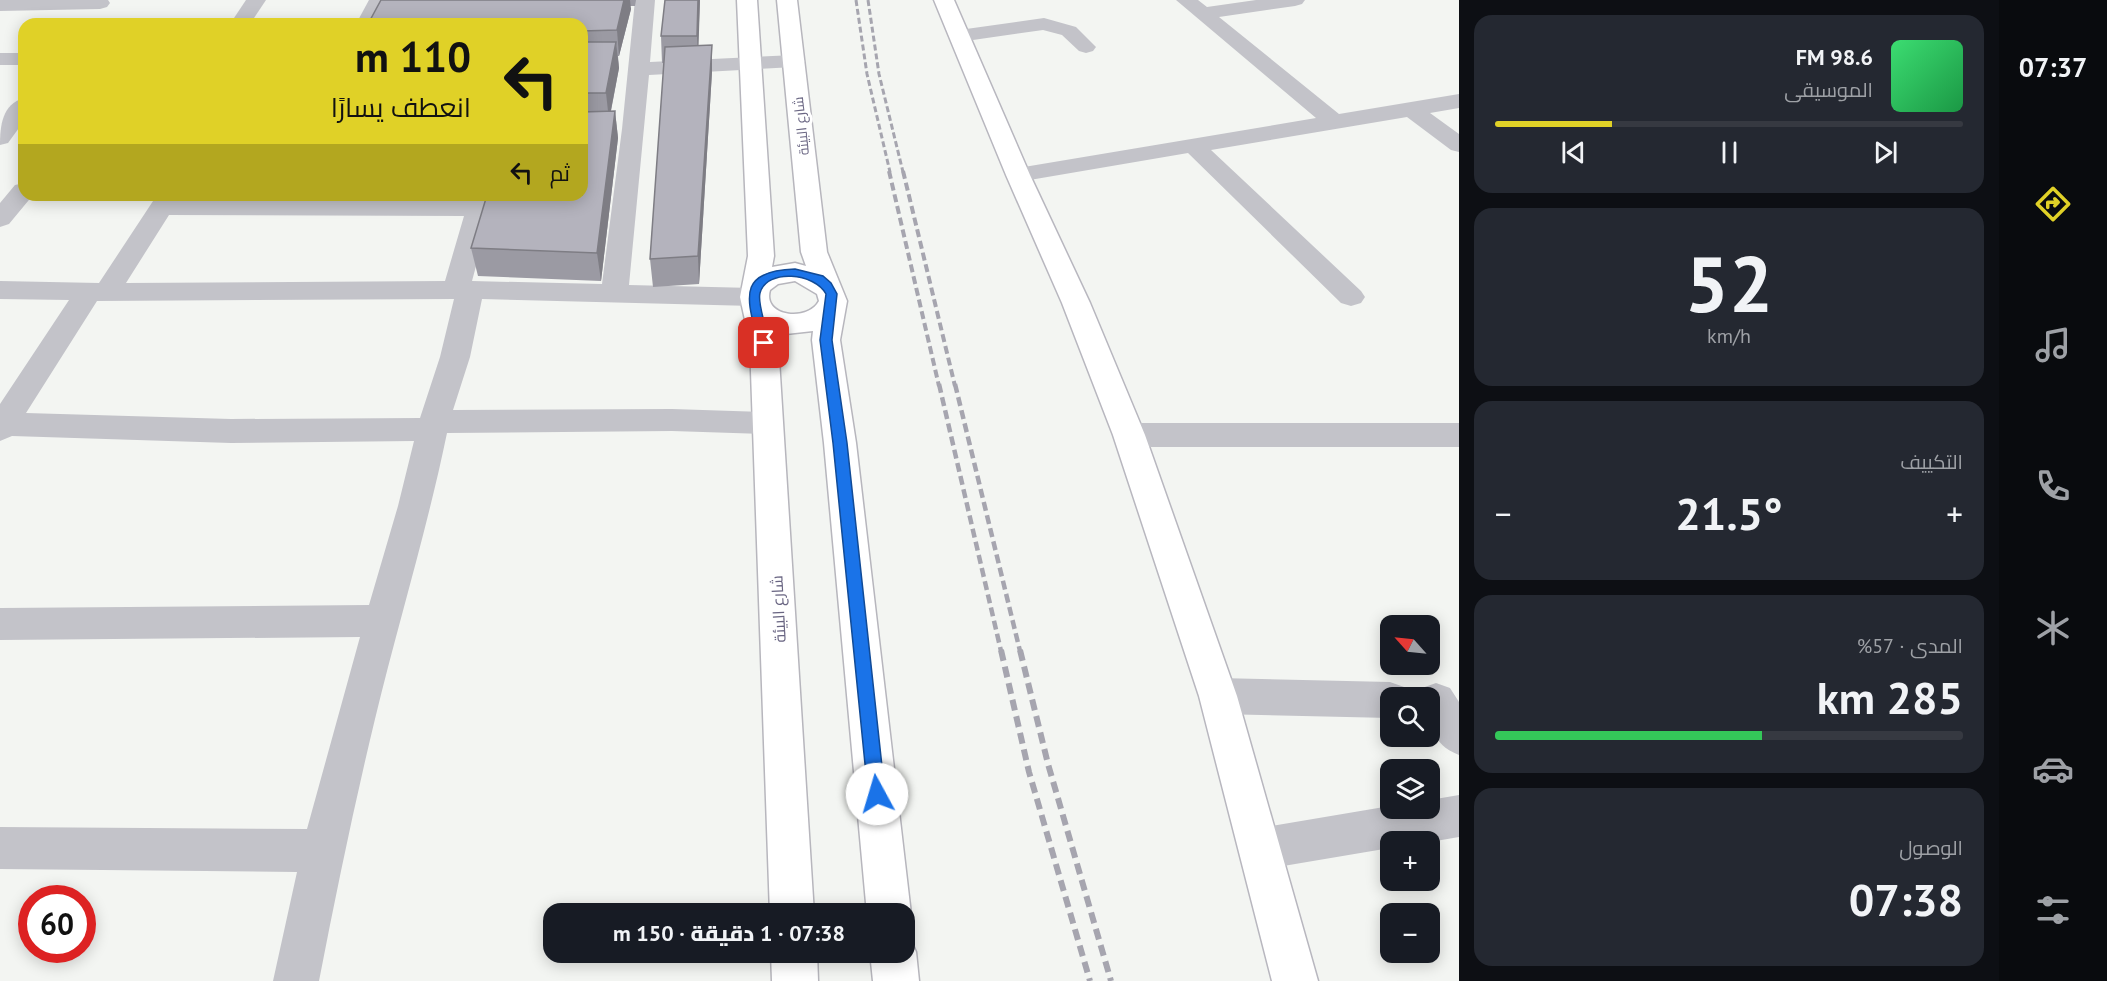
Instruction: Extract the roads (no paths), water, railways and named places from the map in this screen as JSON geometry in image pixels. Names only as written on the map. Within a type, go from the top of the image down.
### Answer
[{"type":"main road","name":"شارع البيئة","points":[[747,0],[761,256],[755,297],[764,343],[792,903]]},
{"type":"main road","name":"شارع البيئة","points":[[787,0],[814,252],[830,294],[826,340],[840,443],[888,903]]},
{"type":"main road","points":[[944,0],[1018,175],[1076,303],[1129,435],[1218,696],[1295,981]]},
{"type":"main road","points":[[751,92],[797,92]]},
{"type":"main road","points":[[782,273],[808,274],[830,294],[820,317],[797,324],[771,319],[755,297],[761,281],[782,273]]},
{"type":"main road","points":[[794,963],[795,981]]},
{"type":"main road","points":[[894,963],[896,981]]},
{"type":"street","points":[[244,18],[256,0]]},
{"type":"street","points":[[1186,0],[1333,121]]},
{"type":"street","points":[[1203,14],[1295,0]]},
{"type":"street","points":[[0,5],[101,2]]},
{"type":"street","points":[[89,18],[101,2]]},
{"type":"street","points":[[615,292],[623,129],[632,64],[644,4],[620,9]]},
{"type":"street","points":[[959,36],[1044,24],[1069,31],[1086,47]]},
{"type":"street","points":[[0,59],[18,59]]},
{"type":"street","points":[[632,64],[794,62]]},
{"type":"street","points":[[0,77],[18,77]]},
{"type":"street","points":[[1018,175],[1459,101]]},
{"type":"street","points":[[1411,109],[1459,145]]},
{"type":"street","points":[[9,135],[18,117]]},
{"type":"street","points":[[1194,146],[1351,297]]},
{"type":"street","points":[[0,219],[15,193]]},
{"type":"street","points":[[1,426],[166,201],[481,201],[463,290],[455,357],[434,425],[323,851],[296,981]]},
{"type":"street","points":[[0,290],[98,292],[463,290],[755,297]]},
{"type":"street","points":[[1,426],[231,431],[672,420],[767,423]]},
{"type":"street","points":[[1129,435],[1459,435]]},
{"type":"street","points":[[0,624],[382,621]]},
{"type":"street","points":[[1218,696],[1380,700]]},
{"type":"street","points":[[1442,700],[1459,736]]},
{"type":"street","points":[[1260,849],[1459,816]]},
{"type":"street","points":[[0,848],[323,851]]},
{"type":"railway","points":[[856,0],[867,74],[890,172]]},
{"type":"railway","points":[[868,0],[879,74],[903,172]]},
{"type":"railway","points":[[889,171],[939,386]]},
{"type":"railway","points":[[903,171],[955,386]]},
{"type":"railway","points":[[939,384],[1001,651]]},
{"type":"railway","points":[[955,384],[1020,651]]},
{"type":"railway","points":[[1001,650],[1029,772],[1090,981]]},
{"type":"railway","points":[[1020,650],[1048,764],[1111,981]]}]
